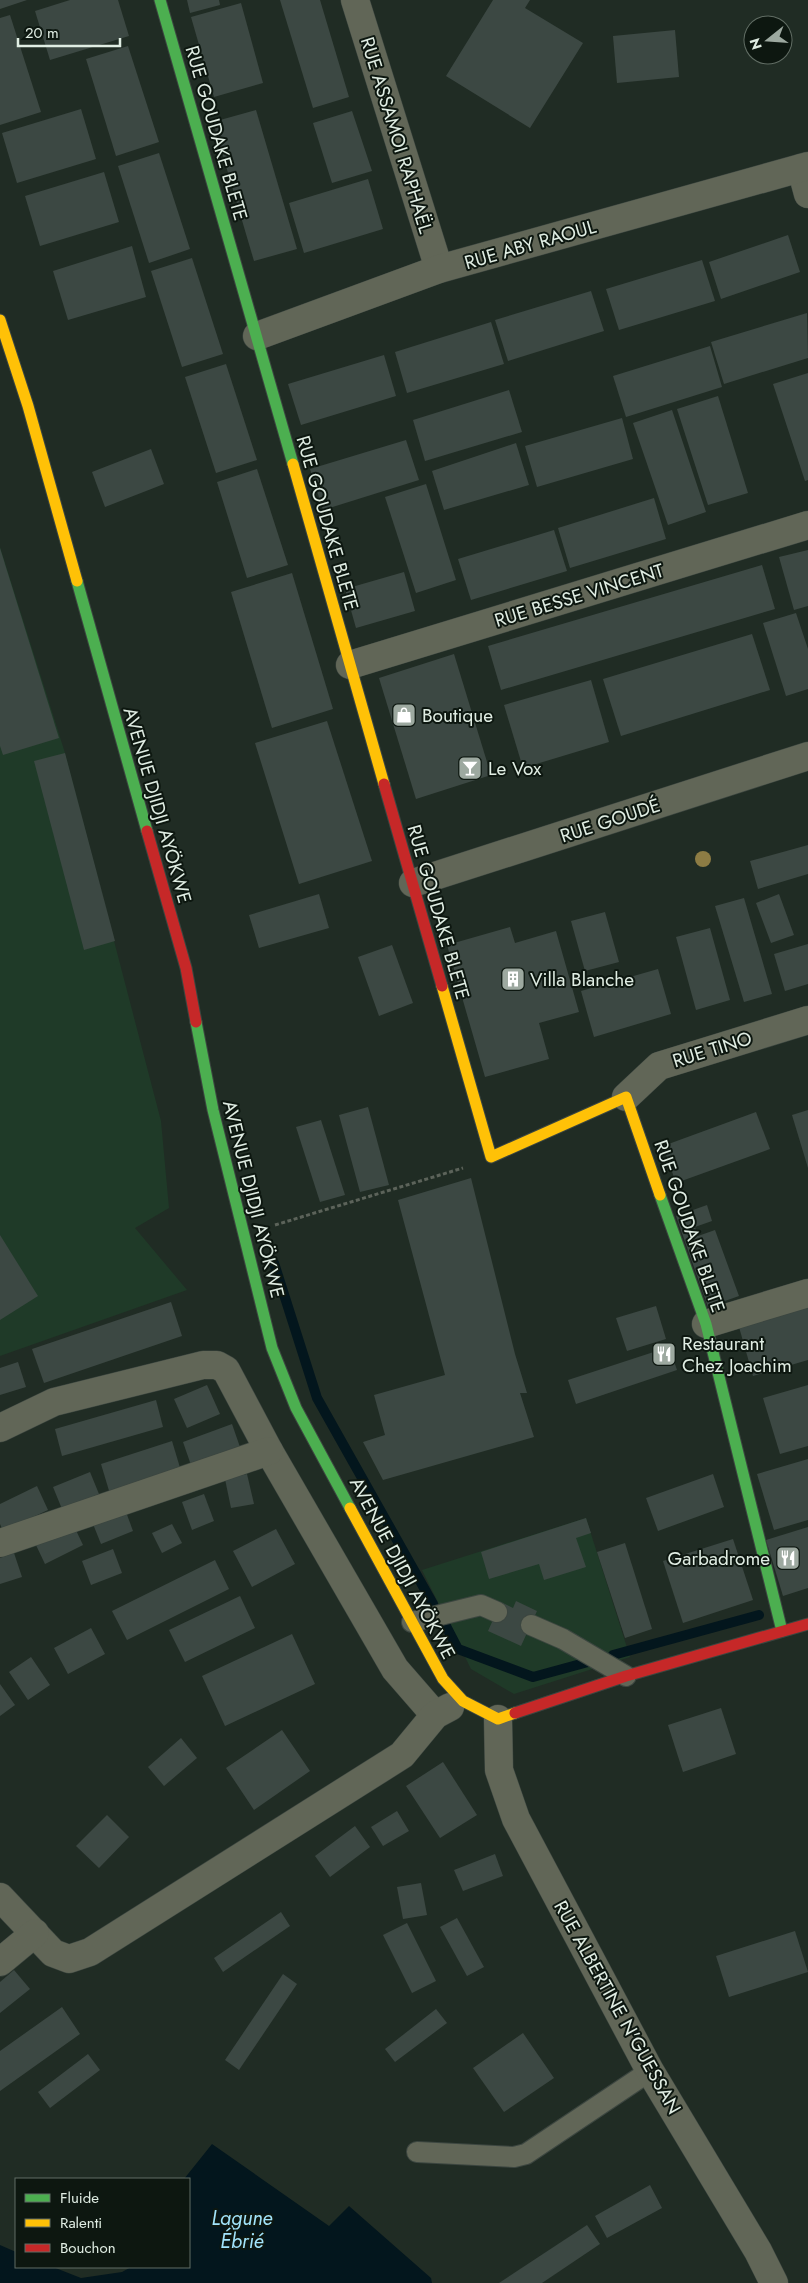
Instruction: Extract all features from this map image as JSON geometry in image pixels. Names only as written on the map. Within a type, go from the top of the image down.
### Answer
[{"type":"street","name":"RUE GOUDAKE BLETE","points":[[160,0],[491,1157]]},
{"type":"street","name":"RUE ASSAMOI RAPHAËL","points":[[355,0],[439,269]]},
{"type":"street","name":"RUE ABY RAOUL","points":[[257,336],[439,269],[806,176]]},
{"type":"street","name":"AVENUE DJIDJI AYÖKWE","points":[[0,320],[28,406],[186,968],[213,1110],[272,1348],[296,1408],[443,1679],[463,1701],[498,1719]]},
{"type":"street","name":"RUE BESSE VINCENT","points":[[350,665],[808,525]]},
{"type":"street","name":"RUE GOUDÉ","points":[[413,883],[808,756]]},
{"type":"street","name":"RUE TINO","points":[[626,1097],[659,1066],[808,1020]]},
{"type":"street","name":"RUE GOUDAKE BLETE","points":[[626,1097],[706,1324],[782,1631]]},
{"type":"street","points":[[491,1157],[626,1097]]},
{"type":"street","points":[[706,1324],[808,1293]]},
{"type":"street","points":[[0,1428],[54,1402],[203,1365],[217,1365],[226,1370],[269,1451],[395,1669],[435,1715]]},
{"type":"street","points":[[0,1543],[269,1451]]},
{"type":"street","points":[[498,1719],[626,1676],[808,1624]]},
{"type":"street","points":[[0,1896],[53,1953],[69,1959],[90,1952],[402,1755],[435,1715],[463,1701]]},
{"type":"street","name":"RUE ALBERTINE N'GUESSAN","points":[[498,1719],[498,1770],[516,1819],[650,2071],[758,2251],[774,2283]]},
{"type":"street","points":[[0,1962],[35,1933]]},
{"type":"lane","points":[[412,1622],[480,1605],[497,1612]]},
{"type":"lane","points":[[531,1626],[563,1639],[626,1676]]},
{"type":"lane","points":[[417,2152],[514,2157],[526,2154],[650,2071]]},
{"type":"path","points":[[245,1234],[447,1174],[491,1157]]},
{"type":"shaded area","points":[[0,547],[65,753],[161,1121],[169,1208],[135,1228],[187,1290],[0,1356]]},
{"type":"shaded area","points":[[586,1518],[630,1657],[514,1694],[471,1669],[422,1570]]},
{"type":"water","name":"Lagune Ébrié","points":[[212,2144],[329,2226],[349,2206],[431,2278],[432,2283],[0,2283],[0,2245],[15,2252],[15,2268],[56,2268],[81,2278],[122,2272],[129,2268],[190,2268],[190,2178],[185,2178]]},
{"type":"building","points":[[0,0],[27,0],[0,9]]},
{"type":"building","points":[[70,0],[118,0],[129,36],[50,60],[35,11]]},
{"type":"building","points":[[187,0],[219,0],[220,5],[190,13]]},
{"type":"building","points":[[280,0],[320,0],[349,97],[313,108]]},
{"type":"building","points":[[493,0],[530,0],[525,8],[583,43],[530,128],[446,76]]},
{"type":"building","points":[[241,3],[263,83],[214,97],[191,17]]},
{"type":"building","points":[[10,15],[41,112],[0,125],[0,18]]},
{"type":"building","points":[[675,30],[679,77],[617,83],[613,36]]},
{"type":"building","points":[[128,46],[159,142],[116,156],[86,59]]},
{"type":"building","points":[[81,109],[96,159],[17,183],[2,133]]},
{"type":"building","points":[[256,110],[297,249],[254,261],[213,122]]},
{"type":"building","points":[[352,111],[372,171],[332,183],[313,123]]},
{"type":"building","points":[[159,153],[190,249],[149,263],[118,166]]},
{"type":"building","points":[[104,172],[119,222],[40,246],[25,196]]},
{"type":"building","points":[[368,179],[383,229],[304,253],[289,203]]},
{"type":"building","points":[[788,235],[800,272],[721,299],[709,262]]},
{"type":"building","points":[[132,246],[146,297],[68,320],[53,271]]},
{"type":"building","points":[[192,258],[223,354],[182,367],[151,271]]},
{"type":"building","points":[[702,260],[715,301],[619,330],[606,289]]},
{"type":"building","points":[[591,291],[604,331],[508,361],[495,320]]},
{"type":"building","points":[[807,313],[808,358],[724,384],[711,342]]},
{"type":"building","points":[[491,322],[504,364],[407,393],[395,352]]},
{"type":"building","points":[[710,346],[722,387],[626,417],[613,376]]},
{"type":"building","points":[[384,355],[396,396],[301,425],[288,384]]},
{"type":"building","points":[[226,364],[257,460],[216,473],[185,377]]},
{"type":"building","points":[[808,373],[808,480],[805,481],[773,384]]},
{"type":"building","points":[[509,390],[522,432],[425,461],[413,420]]},
{"type":"building","points":[[718,396],[748,493],[708,505],[677,409]]},
{"type":"building","points":[[672,410],[706,512],[668,525],[633,423]]},
{"type":"building","points":[[622,418],[633,459],[537,487],[525,446]]},
{"type":"building","points":[[406,440],[419,480],[323,510],[310,469]]},
{"type":"building","points":[[516,443],[529,485],[444,510],[432,471]]},
{"type":"building","points":[[151,449],[164,484],[105,507],[92,472]]},
{"type":"building","points":[[257,469],[288,565],[247,578],[217,482]]},
{"type":"building","points":[[426,484],[456,580],[416,593],[385,497]]},
{"type":"building","points":[[654,498],[666,539],[570,568],[558,528]]},
{"type":"building","points":[[554,530],[567,571],[471,600],[458,559]]},
{"type":"building","points":[[0,548],[59,738],[3,755],[0,746]]},
{"type":"building","points":[[808,550],[808,606],[794,610],[779,557]]},
{"type":"building","points":[[762,565],[775,609],[501,690],[488,646]]},
{"type":"building","points":[[404,572],[415,611],[356,628],[345,589]]},
{"type":"building","points":[[292,573],[333,709],[272,728],[231,592]]},
{"type":"building","points":[[796,613],[808,649],[808,689],[786,696],[763,623]]},
{"type":"building","points":[[752,634],[770,690],[621,736],[603,679]]},
{"type":"building","points":[[454,654],[491,775],[416,799],[379,678]]},
{"type":"building","points":[[591,680],[609,742],[523,768],[504,705]]},
{"type":"building","points":[[327,721],[372,861],[299,884],[255,743]]},
{"type":"building","points":[[65,753],[115,941],[84,950],[34,761]]},
{"type":"building","points":[[808,845],[808,874],[758,889],[750,861]]},
{"type":"building","points":[[319,894],[329,928],[259,948],[249,915]]},
{"type":"building","points":[[779,894],[794,935],[771,943],[756,903]]},
{"type":"building","points":[[744,898],[772,994],[744,1002],[715,906]]},
{"type":"building","points":[[605,912],[619,962],[585,971],[571,921]]},
{"type":"building","name":"Villa Blanche","points":[[510,927],[515,943],[556,931],[579,1012],[539,1023],[549,1059],[485,1077],[447,945]]},
{"type":"building","points":[[710,928],[730,1000],[696,1010],[676,937]]},
{"type":"building","points":[[808,944],[808,984],[785,991],[774,954]]},
{"type":"building","points":[[392,945],[413,1003],[379,1016],[358,957]]},
{"type":"building","points":[[658,969],[671,1014],[594,1037],[581,991]]},
{"type":"building","points":[[368,1107],[389,1185],[360,1192],[339,1115]]},
{"type":"building","points":[[808,1110],[808,1168],[792,1115]]},
{"type":"building","points":[[756,1112],[770,1149],[676,1183],[663,1146]]},
{"type":"building","points":[[321,1120],[345,1195],[320,1202],[296,1127]]},
{"type":"building","points":[[471,1178],[515,1354],[527,1393],[520,1393],[534,1437],[383,1480],[363,1442],[385,1435],[374,1395],[445,1375],[398,1200]]},
{"type":"building","points":[[707,1205],[712,1221],[695,1227],[698,1236],[715,1230],[739,1296],[708,1307],[676,1216]]},
{"type":"building","points":[[0,1235],[38,1296],[0,1320]]},
{"type":"building","points":[[808,1299],[808,1360],[753,1376],[737,1320]]},
{"type":"building","points":[[171,1302],[182,1336],[44,1383],[32,1349]]},
{"type":"building","points":[[656,1306],[666,1339],[627,1351],[616,1318]]},
{"type":"building","points":[[669,1347],[677,1370],[576,1404],[568,1380]]},
{"type":"building","points":[[18,1362],[26,1387],[0,1395],[0,1368]]},
{"type":"building","points":[[207,1385],[220,1414],[187,1428],[174,1399]]},
{"type":"building","points":[[808,1385],[808,1446],[780,1454],[763,1398]]},
{"type":"building","points":[[156,1400],[163,1427],[62,1456],[55,1429]]},
{"type":"building","points":[[232,1424],[241,1450],[192,1468],[183,1442]]},
{"type":"building","points":[[172,1441],[181,1471],[110,1494],[101,1464]]},
{"type":"building","points":[[808,1459],[808,1520],[774,1530],[757,1474]]},
{"type":"building","points":[[90,1472],[99,1494],[62,1509],[53,1487]]},
{"type":"building","points":[[247,1474],[254,1504],[231,1508],[225,1479]]},
{"type":"building","points":[[713,1474],[724,1507],[658,1531],[646,1498]]},
{"type":"building","points":[[37,1486],[48,1510],[3,1531],[0,1524],[0,1504]]},
{"type":"building","points":[[204,1494],[214,1521],[192,1530],[182,1502]]},
{"type":"building","points":[[126,1512],[133,1531],[101,1544],[93,1524]]},
{"type":"building","points":[[586,1518],[591,1533],[576,1538],[586,1567],[544,1580],[539,1564],[489,1579],[481,1552]]},
{"type":"building","points":[[73,1524],[83,1545],[45,1564],[35,1543]]},
{"type":"building","points":[[172,1524],[182,1543],[162,1553],[152,1533]]},
{"type":"building","points":[[808,1527],[808,1588],[783,1596],[766,1540]]},
{"type":"building","points":[[276,1529],[295,1564],[252,1587],[233,1551]]},
{"type":"building","points":[[733,1539],[753,1600],[683,1623],[663,1561]]},
{"type":"building","points":[[625,1543],[652,1629],[625,1638],[597,1552]]},
{"type":"building","points":[[113,1549],[122,1573],[91,1585],[82,1561]]},
{"type":"building","points":[[14,1553],[22,1577],[0,1584],[0,1558]]},
{"type":"building","points":[[215,1560],[229,1589],[127,1640],[112,1611]]},
{"type":"building","points":[[240,1596],[255,1628],[185,1662],[169,1630]]},
{"type":"building","points":[[516,1601],[537,1611],[521,1646],[488,1631],[501,1602],[513,1608]]},
{"type":"building","points":[[91,1628],[105,1654],[68,1674],[54,1648]]},
{"type":"building","points":[[292,1634],[315,1684],[225,1726],[202,1676]]},
{"type":"building","points":[[31,1657],[50,1685],[28,1700],[9,1672]]},
{"type":"building","points":[[0,1684],[15,1705],[0,1716]]},
{"type":"building","points":[[721,1708],[736,1754],[683,1772],[668,1725]]},
{"type":"building","points":[[282,1730],[310,1771],[254,1810],[226,1768]]},
{"type":"building","points":[[181,1738],[197,1758],[164,1786],[148,1767]]},
{"type":"building","points":[[443,1762],[477,1815],[440,1838],[406,1786]]},
{"type":"building","points":[[397,1811],[409,1831],[383,1846],[371,1827]]},
{"type":"building","points":[[107,1815],[129,1837],[99,1868],[76,1846]]},
{"type":"building","points":[[355,1826],[370,1847],[330,1877],[315,1856]]},
{"type":"building","points":[[495,1854],[503,1876],[463,1891],[454,1870]]},
{"type":"building","points":[[421,1883],[427,1915],[403,1919],[397,1887]]},
{"type":"building","points":[[281,1912],[290,1926],[223,1972],[214,1958]]},
{"type":"building","points":[[457,1918],[484,1967],[467,1976],[440,1927]]},
{"type":"building","points":[[407,1923],[436,1981],[412,1993],[383,1935]]},
{"type":"building","points":[[795,1931],[808,1972],[729,1997],[716,1956]]},
{"type":"building","points":[[14,1970],[30,1989],[0,2013],[0,1982]]},
{"type":"building","points":[[283,1974],[297,1984],[239,2070],[225,2060]]},
{"type":"building","points":[[62,2007],[80,2034],[0,2091],[0,2051]]},
{"type":"building","points":[[436,2009],[447,2023],[395,2062],[385,2049]]},
{"type":"building","points":[[523,2033],[554,2078],[504,2112],[473,2068]]},
{"type":"building","points":[[88,2054],[100,2070],[50,2108],[38,2092]]},
{"type":"building","points":[[650,2185],[662,2208],[607,2238],[595,2216]]},
{"type":"building","points":[[587,2225],[600,2244],[542,2283],[499,2283]]},
{"type":"waterway","points":[[274,1263],[317,1398],[433,1604]]},
{"type":"waterway","points":[[613,1655],[759,1615]]},
{"type":"waterway","points":[[445,1624],[458,1649],[533,1677],[588,1662]]},
{"type":"traffic: fast","points":[[160,0],[293,464]]},
{"type":"traffic: fast","points":[[77,581],[147,831]]},
{"type":"traffic: fast","points":[[196,1022],[213,1110],[272,1348],[296,1408],[350,1508]]},
{"type":"traffic: fast","points":[[660,1195],[706,1324],[782,1631]]},
{"type":"traffic: slow","points":[[0,320],[28,406],[77,581]]},
{"type":"traffic: slow","points":[[293,464],[384,784]]},
{"type":"traffic: slow","points":[[442,986],[491,1157],[626,1097],[660,1195]]},
{"type":"traffic: slow","points":[[350,1508],[443,1679],[463,1701],[498,1719],[515,1713]]},
{"type":"traffic: jam","points":[[384,784],[442,986]]},
{"type":"traffic: jam","points":[[147,831],[186,968],[196,1022]]},
{"type":"traffic: jam","points":[[515,1713],[626,1676],[808,1624]]},
{"type":"place","name":"Boutique","points":[[404,715]]},
{"type":"place","name":"Le Vox","points":[[470,768]]},
{"type":"place","name":"Villa Blanche","points":[[513,979]]},
{"type":"place","name":"Restaurant Chez Joachim","points":[[664,1354]]},
{"type":"place","name":"Garbadrome","points":[[788,1558]]}]
